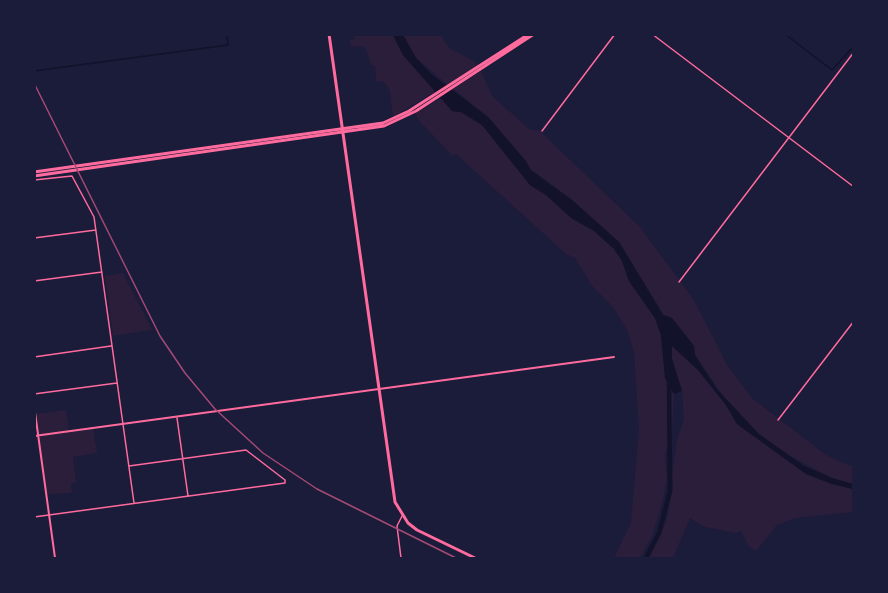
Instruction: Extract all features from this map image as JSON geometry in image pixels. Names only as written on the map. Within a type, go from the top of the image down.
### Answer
[{"type":"main road","points":[[329,34],[377,389],[395,502],[403,516],[417,530],[475,558]]},
{"type":"main road","points":[[465,77],[529,34]]},
{"type":"main road","points":[[34,176],[77,168],[342,132],[383,123],[420,106],[534,34]]},
{"type":"street","points":[[542,131],[615,34]]},
{"type":"street","points":[[652,34],[854,187]]},
{"type":"street","points":[[679,282],[854,52]]},
{"type":"street","points":[[34,176],[72,176],[94,217],[134,504]]},
{"type":"street","points":[[34,238],[96,230]]},
{"type":"street","points":[[34,281],[102,272]]},
{"type":"street","points":[[778,420],[854,321]]},
{"type":"street","points":[[34,357],[112,345]]},
{"type":"street","points":[[37,436],[614,357]]},
{"type":"street","points":[[34,394],[117,382]]},
{"type":"street","points":[[34,405],[55,558]]},
{"type":"street","points":[[177,417],[188,496]]},
{"type":"street","points":[[34,517],[285,483],[285,480],[246,450],[129,466]]},
{"type":"street","points":[[401,558],[397,526],[403,516]]},
{"type":"shaded area","points":[[354,35],[393,35],[403,55],[436,91],[393,117],[390,91],[383,81],[376,82],[375,66],[371,65],[366,49],[362,46],[351,47],[350,40],[355,39]]},
{"type":"shaded area","points":[[393,35],[403,35],[416,58],[431,74],[488,117],[531,170],[572,200],[619,242],[663,315],[672,318],[694,346],[695,355],[716,388],[759,434],[804,466],[853,484],[853,489],[806,474],[737,424],[726,405],[698,370],[672,346],[672,359],[682,391],[674,394],[665,378],[661,335],[655,318],[629,281],[622,261],[614,249],[594,231],[571,218],[546,195],[530,185],[482,125],[461,112],[452,111],[403,55]]},
{"type":"shaded area","points":[[403,35],[441,35],[449,48],[474,61],[478,67],[449,86],[416,58]]},
{"type":"shaded area","points":[[481,71],[492,96],[529,129],[540,131],[640,227],[694,300],[727,365],[752,398],[826,455],[853,467],[853,484],[832,478],[782,452],[759,434],[728,403],[695,355],[693,346],[672,318],[664,315],[619,242],[572,200],[531,170],[488,117],[453,89]]},
{"type":"shaded area","points":[[441,98],[452,111],[461,112],[482,125],[530,185],[546,195],[571,217],[594,231],[614,249],[622,261],[629,281],[655,318],[661,335],[665,377],[674,394],[672,430],[665,455],[667,480],[663,499],[653,534],[640,558],[614,558],[631,522],[639,429],[634,353],[628,332],[613,307],[592,286],[575,258],[566,254],[456,154],[453,156],[419,121],[415,114]]},
{"type":"shaded area","points":[[123,273],[152,330],[113,336],[105,276]]},
{"type":"shaded area","points":[[672,346],[698,370],[726,405],[737,424],[806,474],[853,489],[853,512],[795,518],[777,525],[756,551],[749,547],[741,531],[734,533],[702,526],[690,518],[673,558],[649,558],[666,522],[673,487],[672,475],[677,439],[684,420],[682,391],[672,359],[670,348]]},
{"type":"shaded area","points":[[66,410],[69,431],[93,428],[97,453],[73,457],[76,482],[71,483],[72,493],[47,494],[36,414]]},
{"type":"waterway","points":[[34,71],[228,45],[227,34]]},
{"type":"waterway","points":[[785,34],[832,70],[854,46]]},
{"type":"waterway","points":[[646,558],[659,533],[670,491],[669,377]]},
{"type":"railway","points":[[34,83],[160,336],[185,373],[215,409],[263,453],[317,489],[456,558]]}]
